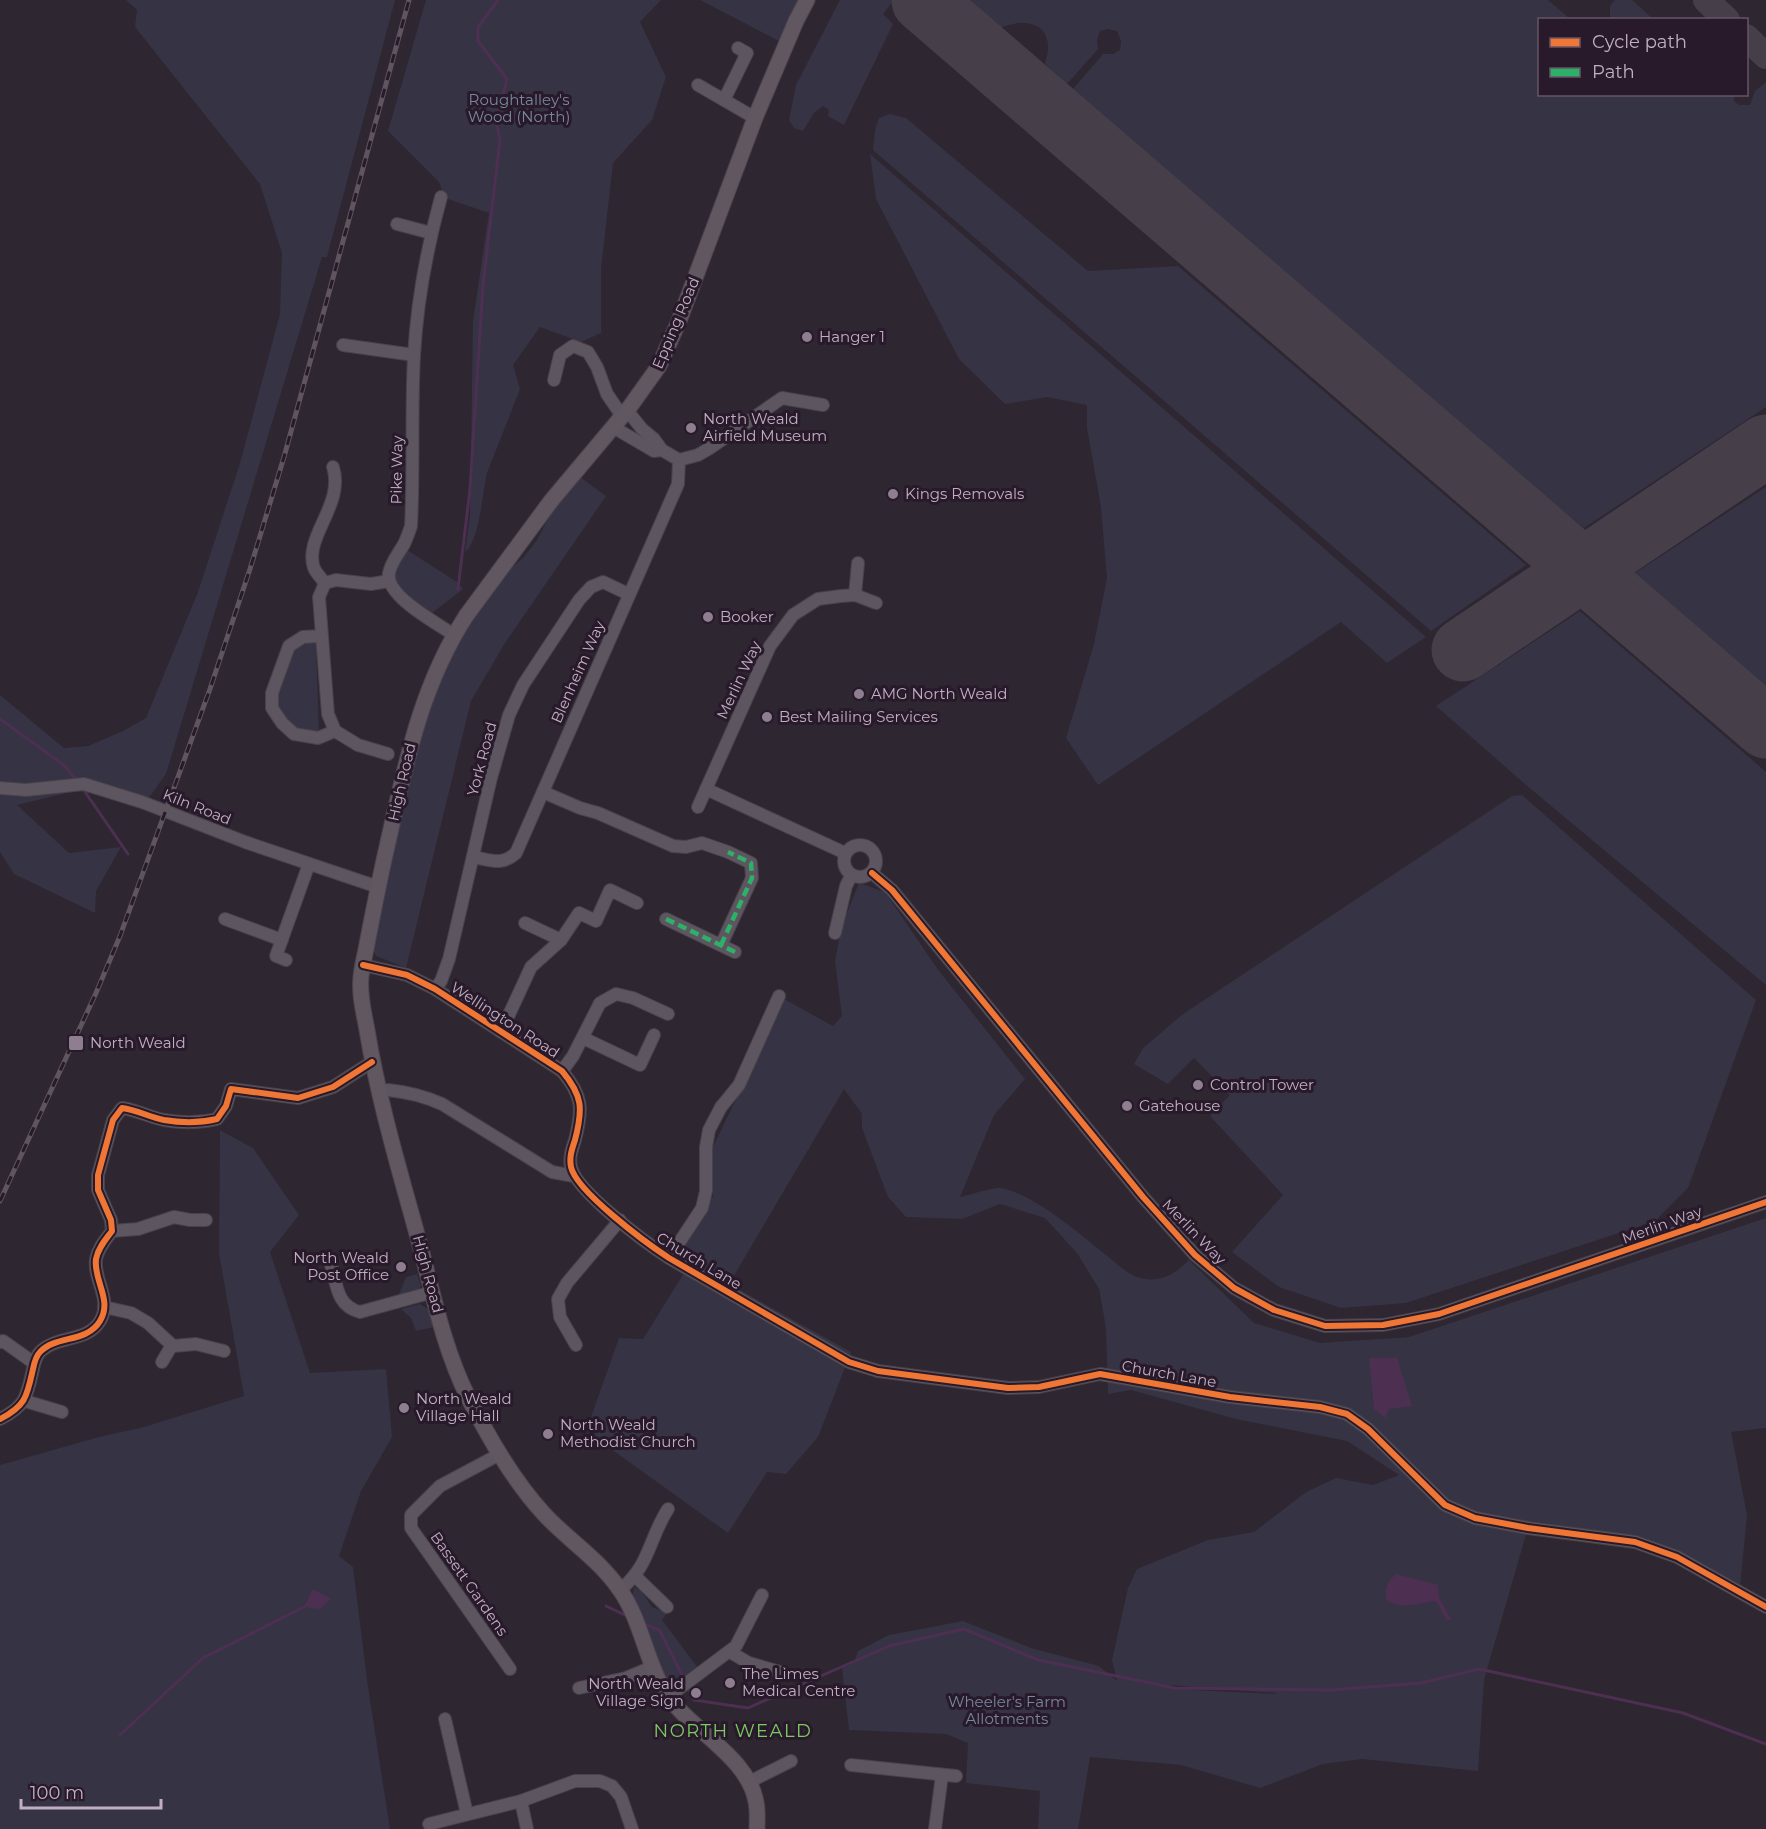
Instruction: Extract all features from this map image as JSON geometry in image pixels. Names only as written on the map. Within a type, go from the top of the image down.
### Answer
[{"type":"main road","name":"Epping Road","points":[[454,635],[540,516],[645,387],[666,351],[755,118],[807,0]]},
{"type":"main road","name":"High Road","points":[[454,635],[431,680],[417,724],[378,887],[361,976],[361,996],[372,1062],[391,1141],[446,1341],[466,1393],[500,1454],[544,1514],[620,1590],[635,1617],[652,1667],[668,1696],[679,1710],[734,1762],[749,1782],[756,1803],[757,1829]]},
{"type":"street","points":[[724,100],[747,52],[738,48]]},
{"type":"street","points":[[698,85],[755,118]]},
{"type":"street","name":"Pike Way","points":[[389,581],[392,563],[405,543],[411,526],[414,355],[420,296],[431,233],[441,197]]},
{"type":"street","points":[[398,224],[431,233]]},
{"type":"street","points":[[343,345],[414,355]]},
{"type":"street","points":[[554,380],[560,355],[573,346],[588,352],[597,367],[607,394],[621,417],[654,451],[662,450]]},
{"type":"street","points":[[621,417],[630,414],[662,450],[679,460],[710,448],[782,399],[823,405]]},
{"type":"street","name":"Blenheim Way","points":[[474,857],[498,861],[508,860],[516,853],[543,792],[545,782],[678,484],[679,460]]},
{"type":"street","points":[[326,583],[314,569],[312,551],[336,490],[333,467]]},
{"type":"street","points":[[855,596],[858,563]]},
{"type":"street","points":[[388,754],[358,745],[335,731],[328,714],[319,597],[326,583],[336,580],[371,584],[389,581],[393,590],[404,601],[454,635]]},
{"type":"street","name":"York Road","points":[[435,989],[441,981],[449,959],[501,740],[509,715],[523,685],[579,600],[591,587],[603,582],[622,591]]},
{"type":"street","name":"Merlin Way","points":[[698,807],[770,646],[794,615],[818,599],[855,596],[876,603]]},
{"type":"street","points":[[321,636],[303,637],[289,646],[272,693],[272,708],[282,723],[294,734],[318,738],[335,731]]},
{"type":"street","name":"Kiln Road","points":[[0,788],[26,790],[84,784],[142,802],[217,832],[378,887]]},
{"type":"street","points":[[706,789],[845,853]]},
{"type":"street","points":[[543,792],[673,846],[686,847],[702,843],[751,863],[752,878],[721,945]]},
{"type":"street","points":[[857,845],[871,849],[876,858],[872,873],[860,878],[851,876],[843,863],[845,853],[857,845]]},
{"type":"street","points":[[286,960],[276,956],[309,864]]},
{"type":"street","name":"Merlin Way","points":[[872,873],[892,890],[1045,1079],[1143,1197],[1195,1255],[1234,1288],[1274,1310],[1325,1326],[1383,1324],[1438,1314],[1766,1202]]},
{"type":"street","points":[[835,933],[846,886],[851,876]]},
{"type":"street","points":[[501,1032],[531,967],[561,940],[579,913],[596,921],[610,890],[637,903]]},
{"type":"street","points":[[225,919],[282,940]]},
{"type":"street","points":[[666,919],[735,952]]},
{"type":"street","points":[[525,923],[561,940]]},
{"type":"street","name":"Wellington Road","points":[[363,965],[407,975],[435,989],[562,1071],[574,1085],[581,1117],[570,1155],[574,1176]]},
{"type":"street","points":[[562,1071],[573,1056],[600,1003],[616,994],[633,998],[668,1014]]},
{"type":"street","points":[[669,1258],[702,1208],[706,1191],[706,1147],[709,1130],[720,1107],[739,1084],[779,996]]},
{"type":"street","points":[[583,1038],[640,1065],[654,1035]]},
{"type":"street","points":[[0,1419],[15,1412],[25,1401],[34,1364],[40,1352],[53,1343],[89,1332],[100,1321],[104,1307],[104,1291],[97,1271],[96,1258],[112,1231],[111,1220],[98,1190],[98,1175],[113,1120],[122,1108],[163,1120],[201,1122],[217,1119],[226,1106],[231,1089],[298,1098],[333,1087],[372,1062]]},
{"type":"street","points":[[388,1090],[405,1091],[442,1104],[552,1172],[574,1176]]},
{"type":"street","name":"Church Lane","points":[[574,1176],[583,1189],[641,1239],[669,1258],[849,1362],[878,1371],[1008,1388],[1039,1387],[1101,1374],[1230,1397],[1320,1407],[1347,1414],[1368,1429],[1445,1506],[1485,1520],[1635,1542],[1677,1557],[1766,1607]]},
{"type":"street","points":[[112,1231],[138,1229],[174,1217],[206,1220]]},
{"type":"street","points":[[576,1346],[560,1317],[558,1299],[567,1283],[620,1220]]},
{"type":"street","points":[[331,1265],[340,1297],[348,1309],[360,1312],[433,1292]]},
{"type":"street","points":[[104,1307],[131,1313],[148,1323],[172,1345],[196,1344],[224,1351]]},
{"type":"street","points":[[0,1342],[3,1341],[34,1364]]},
{"type":"street","points":[[162,1362],[172,1345]]},
{"type":"street","points":[[25,1401],[62,1412]]},
{"type":"street","name":"Bassett Gardens","points":[[500,1454],[440,1486],[411,1515],[411,1528],[510,1669]]},
{"type":"street","points":[[620,1590],[635,1576],[644,1563],[660,1521],[668,1509]]},
{"type":"street","points":[[635,1576],[668,1607]]},
{"type":"street","points":[[668,1696],[736,1646],[762,1595]]},
{"type":"street","points":[[730,1652],[749,1663],[780,1672]]},
{"type":"street","points":[[579,1688],[626,1678],[652,1667]]},
{"type":"street","points":[[446,1719],[467,1814]]},
{"type":"street","points":[[749,1782],[791,1761]]},
{"type":"street","points":[[851,1765],[956,1776]]},
{"type":"street","points":[[935,1829],[942,1775]]},
{"type":"street","points":[[429,1824],[521,1801],[575,1781],[600,1781],[612,1786],[621,1797],[632,1829]]},
{"type":"street","points":[[521,1801],[527,1829]]},
{"type":"green space","points":[[126,0],[395,0],[327,257],[322,257],[166,774],[142,807],[79,790],[17,805],[69,853],[121,847],[96,891],[95,913],[14,874],[0,852],[0,695],[64,748],[88,746],[146,718],[198,592],[240,463],[280,314],[282,253],[260,184],[135,27],[137,10]]},
{"type":"green space","name":"Roughtalley's Wood (North)","points":[[426,0],[661,0],[640,22],[666,77],[652,120],[613,163],[601,269],[601,333],[581,342],[540,327],[513,365],[520,389],[487,473],[477,528],[470,547],[465,552],[470,515],[473,321],[489,213],[445,198],[439,182],[388,131]]},
{"type":"green space","points":[[700,0],[798,0],[779,41]]},
{"type":"green space","points":[[840,0],[894,0],[883,14],[893,24],[844,125],[828,116],[829,110],[823,106],[814,113],[803,131],[794,128],[789,120],[796,85]]},
{"type":"green space","points":[[967,0],[1548,0],[1569,18],[1538,18],[1538,96],[1735,96],[1734,101],[1739,105],[1750,105],[1755,91],[1766,82],[1766,407],[1584,528],[1521,477],[1073,89],[1103,54],[1113,54],[1120,50],[1121,41],[1117,31],[1108,29],[1100,31],[1097,40],[1098,49],[1067,84],[1045,64],[1048,47],[1042,30],[1037,26],[1023,23],[1000,28]]},
{"type":"green space","points":[[1615,0],[1632,0],[1652,18],[1610,18],[1610,6]]},
{"type":"green space","points":[[890,114],[906,118],[1088,271],[1178,266],[1526,565],[1431,631],[873,150],[879,118]]},
{"type":"green space","points":[[870,154],[1426,637],[1387,663],[1341,622],[1098,785],[1066,738],[1094,644],[1107,578],[1101,507],[1087,428],[1087,405],[1047,397],[1005,404],[959,359],[876,199]]},
{"type":"green space","points":[[580,477],[606,496],[505,643],[471,701],[406,968],[376,956],[372,948],[383,887],[429,701],[454,645],[505,573],[523,558],[537,540],[551,513]]},
{"type":"green space","points":[[1766,487],[1766,686],[1635,573]]},
{"type":"green space","points":[[407,550],[457,582],[463,589],[432,613],[413,601],[399,588],[394,574]]},
{"type":"green space","points":[[1580,611],[1766,772],[1766,985],[1526,785],[1436,706]]},
{"type":"green space","points":[[298,643],[316,643],[319,733],[306,733],[285,722],[278,708],[276,698],[293,647]]},
{"type":"green space","points":[[1522,795],[1756,1000],[1688,1188],[1655,1221],[1406,1303],[1341,1308],[1279,1287],[1232,1252],[1283,1195],[1210,1116],[1230,1095],[1194,1058],[1168,1084],[1134,1064],[1143,1048],[1183,1014],[1512,796]]},
{"type":"green space","name":"Wheeler's Farm Allotments","points":[[859,883],[885,892],[939,971],[1025,1079],[994,1115],[960,1197],[1000,1188],[1026,1197],[1070,1226],[1126,1271],[1140,1278],[1155,1279],[1167,1276],[1189,1260],[1254,1323],[1320,1343],[1409,1337],[1766,1218],[1766,1428],[1731,1432],[1747,1515],[1740,1586],[1684,1555],[1635,1536],[1530,1521],[1484,1680],[1478,1771],[1362,1759],[1323,1764],[1260,1788],[1181,1765],[1090,1757],[1078,1829],[1038,1829],[1040,1791],[966,1783],[968,1743],[946,1734],[849,1730],[842,1668],[857,1661],[855,1660],[858,1651],[889,1635],[963,1621],[1031,1648],[1099,1666],[1117,1681],[1112,1660],[1128,1588],[1137,1569],[1208,1540],[1254,1532],[1306,1492],[1336,1478],[1373,1485],[1399,1475],[1347,1441],[1236,1419],[1131,1390],[1108,1394],[1106,1328],[1099,1289],[1077,1253],[1045,1218],[1000,1204],[962,1219],[906,1217],[888,1197],[862,1128],[862,1114],[844,1089],[729,1284],[851,1352],[818,1437],[786,1474],[767,1472],[728,1533],[586,1431],[619,1338],[643,1339],[689,1265],[679,1254],[713,1196],[712,1149],[784,999],[833,1026],[842,1016],[835,961],[842,925]],"holes":[[[1141,1683],[1276,1693],[1193,1690]]]},
{"type":"green space","points":[[220,1130],[253,1148],[299,1215],[270,1252],[310,1373],[386,1369],[392,1437],[361,1491],[339,1556],[353,1567],[368,1687],[390,1829],[0,1829],[0,1465],[99,1437],[144,1427],[244,1396],[219,1253]]},
{"type":"green space","points":[[417,1274],[421,1286],[416,1293],[397,1299],[406,1277]]},
{"type":"green space","points":[[420,1304],[428,1309],[434,1327],[416,1331],[411,1318],[401,1309]]},
{"type":"green space","points":[[634,1587],[642,1592],[652,1607],[667,1613],[662,1620],[698,1668],[678,1683],[669,1683],[665,1679],[636,1606],[633,1595]]},
{"type":"shaded area","points":[[1369,1358],[1397,1358],[1412,1406],[1389,1409],[1385,1418],[1374,1409]]},
{"type":"shaded area","points":[[1396,1574],[1438,1585],[1439,1598],[1451,1619],[1448,1621],[1435,1601],[1397,1605],[1386,1599],[1387,1585]]},
{"type":"shaded area","points":[[313,1589],[331,1599],[320,1609],[304,1607]]},
{"type":"waterway","points":[[458,589],[470,489],[483,285],[500,140],[496,121],[507,79],[478,41],[478,27],[498,0]]},
{"type":"waterway","points":[[0,719],[65,766],[77,781]]},
{"type":"waterway","points":[[83,789],[128,854]]},
{"type":"waterway","points":[[606,1606],[629,1617]]},
{"type":"waterway","points":[[120,1735],[203,1658],[304,1607]]},
{"type":"waterway","points":[[643,1623],[660,1631],[685,1681]]},
{"type":"waterway","points":[[688,1687],[694,1700],[748,1708],[889,1646],[964,1629],[1038,1660],[1175,1688],[1331,1690],[1421,1683],[1479,1669],[1683,1713],[1766,1744]]},
{"type":"taxiway","points":[[1706,0],[1725,18]]},
{"type":"taxiway","points":[[1748,39],[1766,56]]},
{"type":"runway","points":[[923,1],[1766,727]]},
{"type":"runway","points":[[1463,650],[1766,446]]},
{"type":"railway","points":[[0,1201],[120,936],[210,689],[284,457],[409,0]]},
{"type":"marked path","points":[[721,945],[752,878],[751,863],[728,852]]},
{"type":"marked path","points":[[666,919],[735,952]]},
{"type":"cycle path","points":[[872,873],[892,890],[1143,1197],[1195,1255],[1234,1288],[1274,1310],[1325,1326],[1383,1325],[1439,1314],[1766,1202]]},
{"type":"cycle path","points":[[363,965],[407,975],[435,989],[562,1071],[574,1088],[579,1103],[579,1120],[570,1160],[576,1177],[585,1189],[629,1229],[669,1258],[849,1362],[878,1371],[1008,1388],[1039,1387],[1100,1374],[1230,1397],[1320,1407],[1347,1414],[1368,1429],[1445,1505],[1475,1518],[1528,1528],[1635,1542],[1677,1557],[1766,1607]]},
{"type":"cycle path","points":[[0,1419],[15,1410],[24,1399],[35,1360],[40,1352],[54,1343],[87,1333],[100,1321],[104,1298],[97,1275],[96,1259],[100,1247],[112,1231],[111,1220],[98,1190],[98,1175],[113,1120],[122,1108],[171,1121],[191,1122],[217,1119],[226,1106],[231,1089],[298,1098],[333,1087],[372,1062]]},
{"type":"place","name":"Hanger 1","points":[[807,337]]},
{"type":"place","name":"North Weald Airfield Museum","points":[[691,428]]},
{"type":"place","name":"Kings Removals","points":[[893,494]]},
{"type":"place","name":"Booker","points":[[708,617]]},
{"type":"place","name":"AMG North Weald","points":[[859,694]]},
{"type":"place","name":"Best Mailing Services","points":[[767,717]]},
{"type":"place","name":"North Weald","points":[[76,1043]]},
{"type":"place","name":"Control Tower","points":[[1198,1085]]},
{"type":"place","name":"Gatehouse","points":[[1127,1106]]},
{"type":"place","name":"North Weald Post Office","points":[[401,1267]]},
{"type":"place","name":"North Weald Village Hall","points":[[404,1408]]},
{"type":"place","name":"North Weald Methodist Church","points":[[548,1434]]},
{"type":"place","name":"The Limes Medical Centre","points":[[730,1683]]},
{"type":"place","name":"North Weald Village Sign","points":[[696,1693]]},
{"type":"district","name":"NORTH WEALD","points":[[733,1731]]}]
